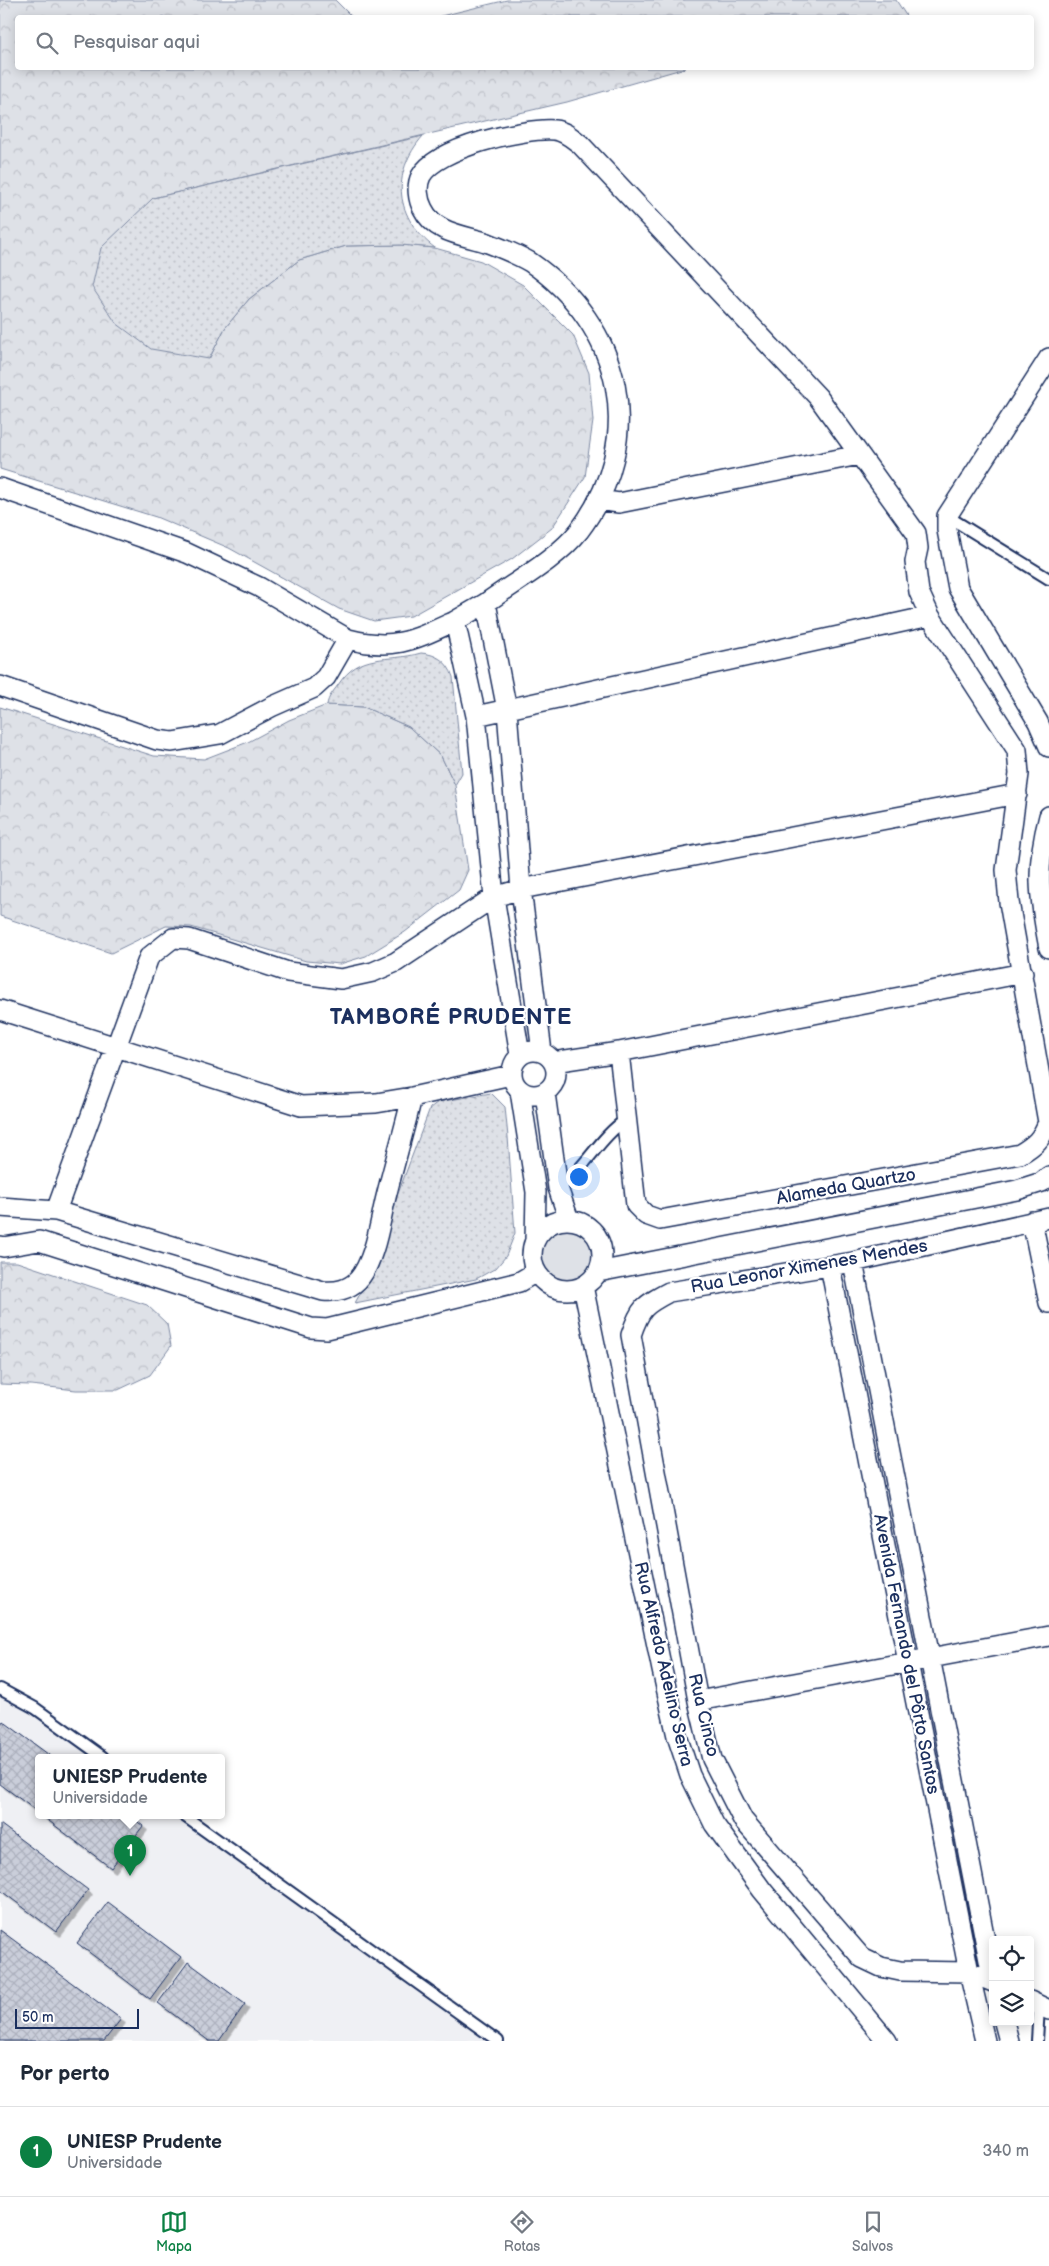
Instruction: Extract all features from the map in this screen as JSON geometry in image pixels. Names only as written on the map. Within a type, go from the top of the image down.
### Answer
[{"type":"street","points":[[0,488],[186,553],[259,587],[348,639],[370,644],[390,644],[416,639],[455,621],[486,603],[556,553],[578,532],[599,500],[615,459],[619,416],[612,367],[592,324],[566,293],[529,262],[489,243],[437,226],[424,211],[418,195],[421,176],[434,163],[450,152],[498,137],[554,130],[565,132],[580,144],[818,397],[916,533],[918,548],[916,562],[917,582],[919,592],[930,616],[1016,750],[1019,774],[1006,870],[1023,973],[619,1052],[547,1057],[527,1052],[520,1055],[515,1061],[511,1075],[512,1081],[520,1091],[536,1192],[535,1241],[532,1252],[536,1272],[544,1281],[557,1288],[573,1290],[584,1286],[598,1272],[601,1261],[601,1249],[598,1238],[590,1229],[580,1223],[569,1220],[548,1225],[535,1241]]},
{"type":"street","points":[[1049,358],[947,516],[947,530],[958,588],[1038,722],[1049,748]]},
{"type":"street","points":[[599,500],[620,503],[859,455]]},
{"type":"street","points":[[486,603],[507,710],[521,889],[547,1057],[556,1070],[552,1087],[545,1093],[533,1096],[520,1091]]},
{"type":"street","points":[[476,716],[930,616]]},
{"type":"street","points":[[455,621],[476,716],[494,897],[520,1055]]},
{"type":"street","points":[[0,686],[157,740],[172,742],[220,734],[271,707],[314,688],[326,678],[348,639]]},
{"type":"street","points":[[56,1211],[149,957],[173,938],[189,939],[288,972],[341,979],[373,972],[396,962],[494,897],[521,889],[1017,794]]},
{"type":"street","points":[[1049,816],[1042,842],[1038,880],[1049,948]]},
{"type":"street","name":"Alameda Quartzo","points":[[619,1052],[636,1205],[646,1215],[660,1220],[1020,1154],[1039,1140],[1048,1122],[1023,973]]},
{"type":"street","points":[[0,1010],[301,1106],[376,1103],[511,1075]]},
{"type":"street","points":[[545,1093],[558,1188],[569,1220]]},
{"type":"street","points":[[0,1207],[56,1211],[324,1291],[337,1292],[348,1288],[358,1279],[369,1262],[398,1159],[412,1097]]},
{"type":"street","points":[[598,1272],[1017,1190],[1042,1182],[1049,1176]]},
{"type":"street","points":[[1041,1220],[1049,1303]]},
{"type":"street","name":"Rua Leonor Ximenes Mendes","points":[[636,1318],[646,1304],[669,1292],[853,1262],[1041,1220]]},
{"type":"street","points":[[0,1246],[40,1241],[311,1328],[326,1330],[519,1282],[536,1272]]},
{"type":"street","name":"Avenida Fernando del Pôrto Santos","points":[[853,1262],[989,1960]]},
{"type":"street","name":"Avenida Fernando del Pôrto Santos","points":[[830,1266],[969,1972],[985,2041]]},
{"type":"street","name":"Rua Alfredo Adelino Serra","points":[[584,1286],[662,1670],[678,1736],[690,1775],[714,1824],[762,1890],[887,2041]]},
{"type":"street","name":"Rua Cinco","points":[[636,1318],[630,1335],[698,1701],[712,1758],[744,1820],[862,1958],[881,1967],[900,1971],[969,1972]]},
{"type":"street","points":[[698,1701],[1049,1636]]},
{"type":"street","points":[[969,1972],[989,1980]]},
{"type":"street","points":[[1005,2026],[1009,2041]]},
{"type":"lane","points":[[947,516],[1049,580]]},
{"type":"lane","points":[[558,1188],[572,1178],[615,1127],[627,1119]]},
{"type":"lane","points":[[0,1689],[35,1708],[99,1754]]},
{"type":"lane","points":[[189,1819],[498,2041]]},
{"type":"lane","points":[[1037,2041],[1039,2006]]},
{"type":"shaded area","points":[[0,1695],[30,1712],[90,1754],[35,1754],[35,1819],[180,1819],[488,2041],[0,2041]]},
{"type":"green space","points":[[0,0],[335,0],[350,15],[15,15],[15,70],[678,70],[567,102],[153,198],[209,359],[225,328],[249,299],[299,260],[346,246],[401,245],[435,248],[481,261],[523,285],[573,335],[589,373],[593,421],[585,477],[552,528],[512,559],[411,616],[374,621],[339,609],[229,548],[156,517],[0,469]]},
{"type":"green space","points":[[507,0],[896,0],[906,15],[445,15]]},
{"type":"green space","points":[[423,136],[412,150],[405,165],[402,195],[405,209],[412,223],[435,248],[401,245],[346,246],[299,260],[249,299],[225,328],[209,359],[151,349],[116,323],[92,287],[101,248],[153,198]]},
{"type":"green space","points":[[421,653],[437,657],[445,663],[453,677],[462,773],[455,785],[441,756],[409,727],[364,707],[327,705],[330,697],[346,674],[355,667],[375,660]]},
{"type":"green space","points":[[327,705],[364,707],[409,727],[441,756],[455,785],[468,870],[459,890],[405,932],[366,956],[340,964],[306,961],[191,927],[166,926],[111,953],[0,916],[0,707],[154,756],[204,759],[248,742],[289,720]]},
{"type":"green space","points":[[491,1093],[505,1107],[508,1137],[515,1233],[506,1256],[496,1268],[476,1279],[355,1303],[370,1275],[430,1108],[438,1102]]},
{"type":"green space","points":[[562,1228],[572,1228],[582,1232],[590,1240],[594,1255],[590,1270],[582,1278],[572,1282],[562,1282],[552,1278],[544,1270],[540,1260],[540,1250],[544,1240],[552,1232]]},
{"type":"green space","points":[[0,1262],[17,1262],[147,1305],[167,1324],[171,1346],[150,1375],[118,1390],[76,1390],[0,1384]]},
{"type":"building","points":[[3,1721],[48,1754],[35,1754],[35,1810],[0,1784],[0,1725]]},
{"type":"building","points":[[46,1819],[134,1819],[143,1826],[111,1868]]},
{"type":"building","points":[[0,1824],[88,1890],[56,1932],[0,1890]]},
{"type":"building","points":[[108,1902],[181,1957],[150,1999],[77,1943]]},
{"type":"building","points":[[0,1930],[121,2019],[104,2041],[0,2041]]},
{"type":"building","points":[[188,1962],[245,2004],[219,2041],[209,2041],[158,2003]]},
{"type":"place","name":"UNIESP Prudente","points":[[130,1876]]},
{"type":"district","name":"TAMBORÉ PRUDENTE","points":[[451,1016]]}]
